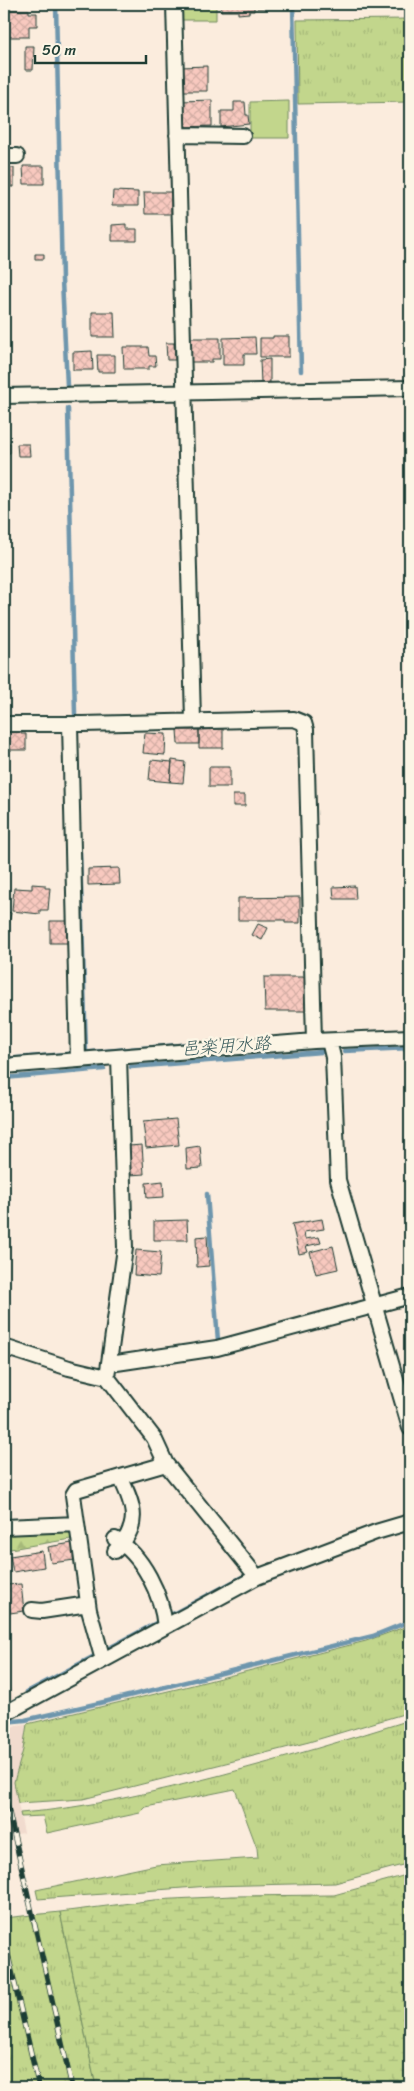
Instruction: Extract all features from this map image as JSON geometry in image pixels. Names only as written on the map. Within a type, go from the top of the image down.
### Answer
[{"type":"street","points":[[174,4],[193,720]]},
{"type":"street","points":[[177,136],[242,136]]},
{"type":"street","points":[[4,396],[410,388]]},
{"type":"street","points":[[4,724],[294,719],[304,723],[306,730],[314,1041]]},
{"type":"street","points":[[70,724],[78,1060]]},
{"type":"street","points":[[4,1066],[314,1041],[410,1037]]},
{"type":"street","points":[[329,1041],[333,1057],[338,1180],[410,1428]]},
{"type":"street","points":[[119,1057],[125,1248],[109,1370],[154,1438],[166,1464],[257,1577]]},
{"type":"street","points":[[4,1347],[69,1368],[109,1370],[217,1348],[410,1296]]},
{"type":"street","points":[[103,1660],[88,1604],[73,1495],[76,1490],[166,1464]]},
{"type":"street","points":[[120,1477],[130,1499],[134,1517],[131,1530],[118,1544],[127,1545],[141,1564],[157,1594],[165,1626]]},
{"type":"street","points":[[4,1714],[257,1577],[376,1532],[410,1522]]},
{"type":"street","points":[[4,1527],[77,1524]]},
{"type":"street","points":[[32,1610],[42,1612],[88,1604]]},
{"type":"shaded area","points":[[4,1661],[13,1698],[4,1702]]},
{"type":"shaded area","points":[[27,1724],[17,1799],[24,1833],[4,1836],[4,1731],[16,1725]]},
{"type":"green space","points":[[177,4],[216,4],[216,20],[179,20]]},
{"type":"green space","points":[[410,19],[410,102],[298,104],[297,20]]},
{"type":"green space","points":[[289,101],[289,138],[250,138],[250,102]]},
{"type":"green space","points":[[71,1527],[71,1539],[4,1550],[4,1530]]},
{"type":"green space","points":[[410,1625],[410,1712],[309,1742],[83,1799],[18,1803],[14,1782],[23,1750],[27,1724],[181,1688],[366,1641]]},
{"type":"green space","points":[[410,1720],[410,1863],[335,1883],[209,1886],[38,1899],[36,1890],[156,1865],[258,1858],[257,1848],[235,1789],[146,1807],[140,1813],[47,1833],[43,1816],[21,1817],[20,1813],[96,1803],[171,1787],[221,1775]]},
{"type":"green space","points":[[410,1874],[410,2087],[96,2087],[60,1912],[154,1900],[232,1896],[334,1895]]},
{"type":"green space","points":[[60,1912],[96,2087],[4,2087],[4,1918]]},
{"type":"building","points":[[221,4],[254,4],[254,11],[238,14],[238,11],[221,11]]},
{"type":"building","points":[[257,4],[284,4],[284,8],[257,8]]},
{"type":"building","points":[[4,10],[29,10],[29,13],[37,13],[37,26],[29,26],[29,37],[4,37]]},
{"type":"building","points":[[25,46],[34,46],[33,70],[25,70]]},
{"type":"building","points":[[207,66],[207,91],[181,91],[181,67]]},
{"type":"building","points":[[212,100],[212,126],[181,127],[181,101]]},
{"type":"building","points":[[234,102],[245,102],[249,124],[221,127],[221,111],[234,111]]},
{"type":"building","points":[[4,163],[7,163],[7,186],[4,186]]},
{"type":"building","points":[[23,166],[44,166],[44,184],[24,184]]},
{"type":"building","points":[[10,168],[14,168],[14,187],[11,187]]},
{"type":"building","points":[[113,191],[138,192],[138,206],[112,206]]},
{"type":"building","points":[[144,192],[171,192],[171,214],[145,214]]},
{"type":"building","points":[[126,224],[126,229],[137,229],[137,241],[112,241],[112,225]]},
{"type":"building","points":[[35,254],[44,254],[44,259],[35,259]]},
{"type":"building","points":[[92,312],[114,312],[115,337],[92,337]]},
{"type":"building","points":[[273,336],[289,336],[289,357],[260,357],[260,338],[273,338]]},
{"type":"building","points":[[255,337],[256,354],[244,354],[244,365],[223,365],[223,338]]},
{"type":"building","points":[[187,338],[220,338],[220,359],[212,359],[212,362],[187,362]]},
{"type":"building","points":[[166,343],[174,343],[175,360],[167,360]]},
{"type":"building","points":[[123,347],[148,347],[149,356],[155,356],[156,366],[149,366],[149,369],[124,369]]},
{"type":"building","points":[[92,351],[93,370],[73,370],[73,352]]},
{"type":"building","points":[[97,355],[115,355],[115,372],[98,372]]},
{"type":"building","points":[[270,359],[270,382],[261,383],[260,360]]},
{"type":"building","points":[[4,413],[8,413],[8,429],[4,429]]},
{"type":"building","points":[[4,443],[10,443],[10,453],[4,453]]},
{"type":"building","points":[[17,444],[29,444],[30,456],[18,456]]},
{"type":"building","points":[[223,729],[223,748],[199,748],[199,730]]},
{"type":"building","points":[[177,730],[199,730],[199,744],[178,744]]},
{"type":"building","points":[[4,732],[21,732],[21,734],[26,734],[26,750],[4,750]]},
{"type":"building","points":[[145,733],[166,734],[165,755],[143,753]]},
{"type":"building","points":[[151,760],[172,762],[170,782],[149,780]]},
{"type":"building","points":[[172,760],[185,762],[183,783],[170,782]]},
{"type":"building","points":[[209,767],[230,767],[230,787],[209,787]]},
{"type":"building","points":[[233,795],[245,795],[245,806],[233,806]]},
{"type":"building","points":[[119,868],[120,884],[88,885],[88,869]]},
{"type":"building","points":[[32,884],[45,885],[45,888],[50,888],[48,910],[40,910],[40,914],[12,911],[14,888],[32,889]]},
{"type":"building","points":[[355,886],[356,899],[334,899],[333,887]]},
{"type":"building","points":[[300,897],[300,923],[285,923],[285,920],[238,920],[238,898]]},
{"type":"building","points":[[4,911],[11,913],[7,934],[4,934]]},
{"type":"building","points":[[50,921],[68,921],[68,943],[50,943]]},
{"type":"building","points":[[258,924],[268,928],[262,940],[252,935]]},
{"type":"building","points":[[264,977],[306,977],[306,1011],[265,1011]]},
{"type":"building","points":[[176,1119],[179,1145],[146,1148],[143,1122]]},
{"type":"building","points":[[142,1145],[144,1174],[130,1175],[129,1146]]},
{"type":"building","points":[[200,1146],[202,1168],[187,1169],[186,1148]]},
{"type":"building","points":[[163,1181],[164,1197],[147,1198],[146,1183]]},
{"type":"building","points":[[322,1219],[324,1229],[304,1232],[305,1239],[319,1237],[321,1243],[306,1246],[308,1252],[299,1254],[292,1224]]},
{"type":"building","points":[[187,1220],[188,1240],[154,1240],[154,1221]]},
{"type":"building","points":[[207,1236],[209,1266],[197,1267],[196,1237]]},
{"type":"building","points":[[333,1246],[338,1269],[316,1274],[310,1252]]},
{"type":"building","points":[[136,1250],[161,1252],[159,1277],[134,1275]]},
{"type":"building","points":[[72,1543],[75,1560],[51,1563],[48,1547]]},
{"type":"building","points":[[42,1551],[44,1567],[13,1572],[10,1556]]},
{"type":"building","points":[[21,1584],[24,1611],[10,1613],[6,1585]]},
{"type":"waterway","points":[[56,4],[62,280],[67,386]]},
{"type":"waterway","points":[[293,4],[301,371]]},
{"type":"waterway","points":[[68,409],[75,714]]},
{"type":"waterway","points":[[80,852],[86,1052]]},
{"type":"waterway","points":[[4,1059],[192,1044]]},
{"type":"waterway","name":"邑楽用水路","points":[[344,1051],[410,1048]]},
{"type":"waterway","name":"邑楽用水路","points":[[131,1067],[322,1052]]},
{"type":"waterway","name":"邑楽用水路","points":[[4,1078],[104,1069]]},
{"type":"waterway","points":[[207,1194],[218,1341]]},
{"type":"waterway","points":[[27,1692],[242,1577]]},
{"type":"waterway","points":[[4,1722],[25,1720],[108,1701],[373,1636],[410,1621]]},
{"type":"railway","points":[[4,1791],[72,2087]]},
{"type":"railway","points":[[4,1938],[39,2087]]}]
